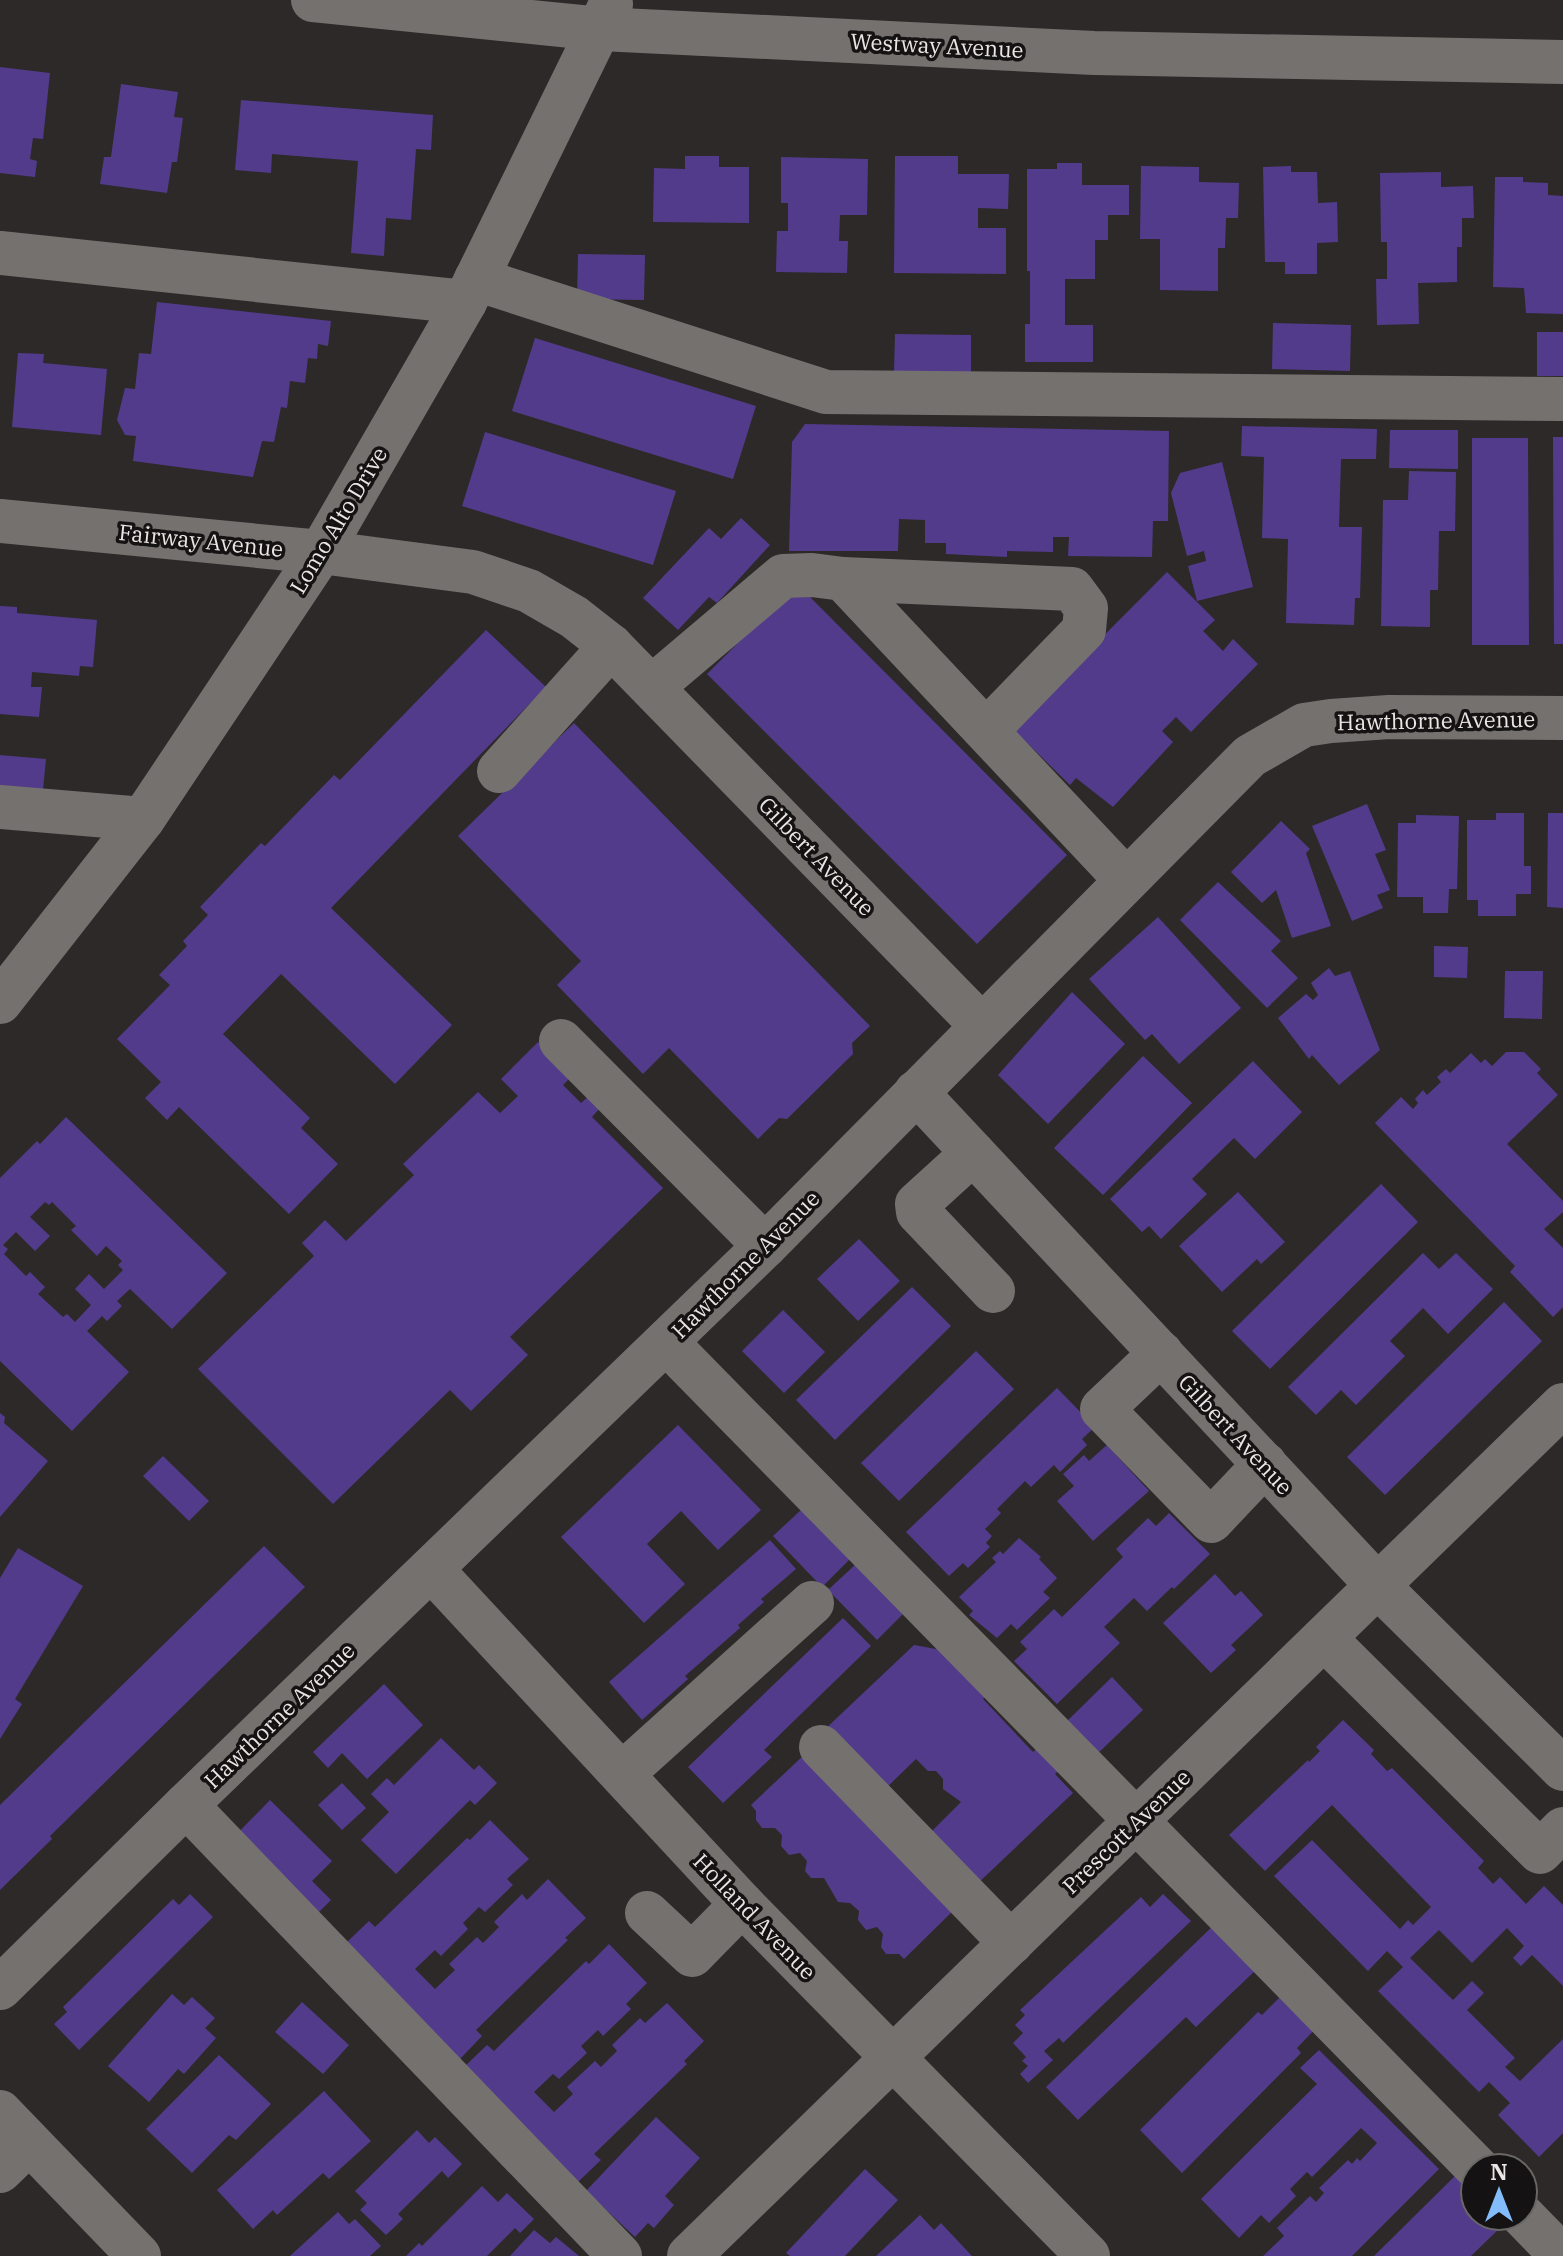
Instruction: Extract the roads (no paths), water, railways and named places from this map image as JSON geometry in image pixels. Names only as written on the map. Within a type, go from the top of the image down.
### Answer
[{"type":"street","name":"Westway Avenue","points":[[313,0],[607,14],[1094,53],[1563,62]]},
{"type":"street","name":"Lomo Alto Drive","points":[[0,1002],[143,819],[321,552],[471,291],[607,14]]},
{"type":"street","points":[[0,253],[471,291],[826,392],[1563,399]]},
{"type":"street","name":"Fairway Avenue","points":[[0,521],[321,552],[473,572],[529,591],[574,617],[611,646],[652,687]]},
{"type":"street","points":[[652,687],[783,576],[1072,589],[1086,608],[1084,630],[987,730]]},
{"type":"street","points":[[843,579],[1126,880]]},
{"type":"street","points":[[499,771],[611,646]]},
{"type":"street","name":"Gilbert Avenue","points":[[652,687],[982,1026]]},
{"type":"street","name":"Hawthorne Avenue","points":[[0,1988],[765,1246],[1250,756],[1304,725],[1389,717],[1563,718]]},
{"type":"street","points":[[0,807],[143,819]]},
{"type":"street","points":[[561,1041],[765,1246]]},
{"type":"street","name":"Gilbert Avenue","points":[[916,1092],[1378,1586],[1563,1769]]},
{"type":"street","points":[[973,1153],[917,1204],[918,1212],[993,1291]]},
{"type":"street","points":[[666,1342],[1461,2152]]},
{"type":"street","points":[[1161,1353],[1102,1409],[1211,1521],[1265,1464]]},
{"type":"street","name":"Prescott Avenue","points":[[689,2256],[1563,1405]]},
{"type":"street","name":"Holland Avenue","points":[[431,1569],[742,1904],[1088,2256]]},
{"type":"street","points":[[622,1774],[812,1603]]},
{"type":"street","points":[[1324,1638],[1540,1852],[1563,1829]]},
{"type":"street","points":[[821,1747],[1011,1943]]},
{"type":"street","points":[[186,1805],[620,2256]]},
{"type":"street","points":[[647,1913],[692,1955],[742,1904]]},
{"type":"street","points":[[0,2112],[15,2157],[139,2256]]},
{"type":"street","points":[[1539,2232],[1562,2256]]}]
